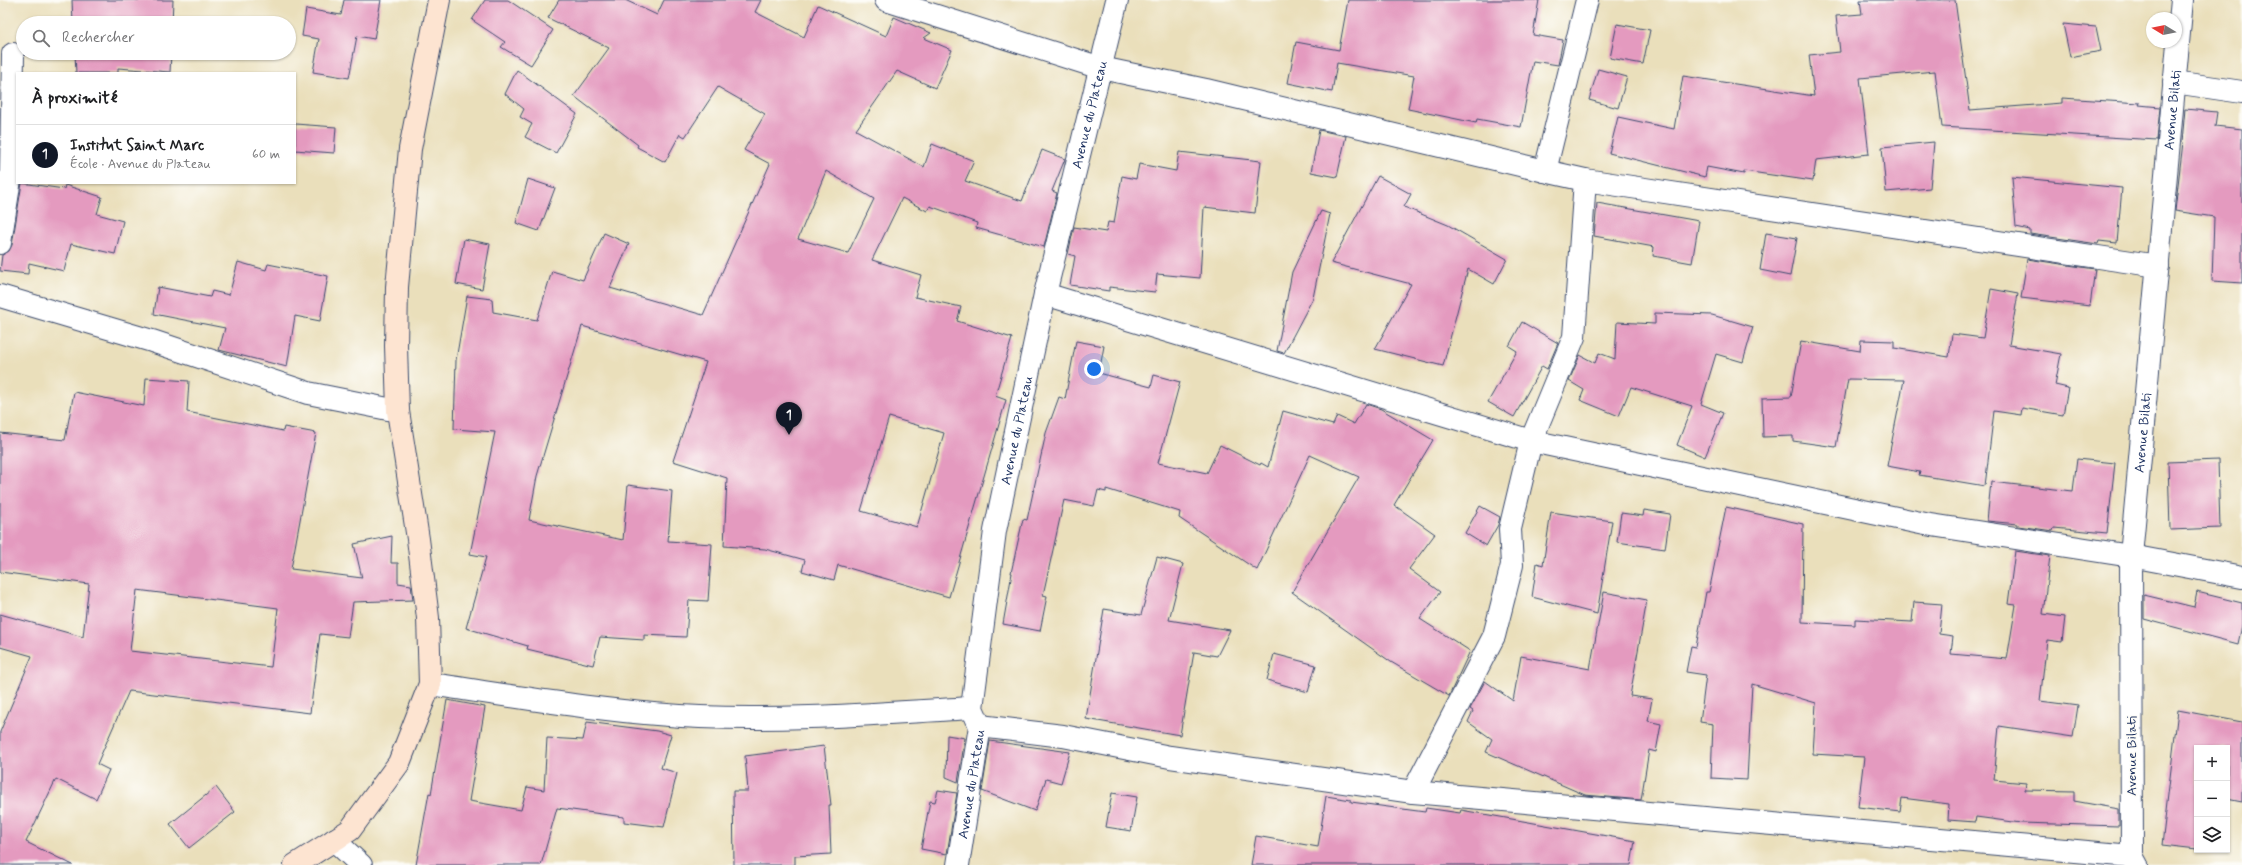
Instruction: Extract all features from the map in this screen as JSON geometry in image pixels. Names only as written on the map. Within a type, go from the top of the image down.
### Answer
[{"type":"main road","points":[[295,865],[350,830],[399,763],[430,684],[428,618],[418,539],[398,411],[396,346],[397,286],[410,149],[439,0]]},
{"type":"street","points":[[886,0],[1101,68],[1206,90],[1585,180],[2158,266]]},
{"type":"street","name":"Avenue du Plateau","points":[[958,865],[976,717],[995,531],[1045,294],[1117,0]]},
{"type":"street","points":[[1545,171],[1587,0]]},
{"type":"street","name":"Avenue Bilati","points":[[2134,861],[2131,556],[2148,351],[2158,266],[2182,0]]},
{"type":"street","points":[[0,243],[11,173],[13,54]]},
{"type":"street","points":[[2174,82],[2242,92]]},
{"type":"street","points":[[1413,792],[1494,636],[1512,565],[1510,529],[1532,441],[1574,337],[1585,180]]},
{"type":"street","points":[[1045,294],[1532,441],[1925,524],[2131,556],[2242,576]]},
{"type":"street","points":[[0,296],[152,341],[308,393],[398,411]]},
{"type":"street","points":[[430,684],[591,708],[700,717],[976,717],[1063,736],[1178,758],[1413,792],[2134,861]]},
{"type":"street","points":[[334,840],[361,865]]},
{"type":"building","points":[[72,0],[173,0],[172,16],[73,16]]},
{"type":"building","points":[[344,0],[381,0],[374,39],[357,36],[349,78],[313,72],[319,39],[302,36],[306,9],[341,15]]},
{"type":"building","points":[[485,0],[508,0],[553,30],[531,65],[501,47],[505,42],[472,20]]},
{"type":"building","points":[[559,0],[625,0],[657,15],[664,0],[761,0],[755,12],[804,37],[818,5],[886,36],[894,17],[931,33],[924,38],[952,50],[935,88],[897,71],[856,130],[924,167],[932,144],[974,161],[965,181],[1022,201],[1042,150],[1065,159],[1052,191],[1057,193],[1044,247],[976,228],[977,223],[930,206],[927,211],[902,198],[872,260],[921,275],[915,297],[961,307],[957,321],[1012,338],[995,396],[1006,400],[949,597],[838,565],[834,580],[802,571],[805,560],[765,549],[724,546],[727,478],[673,461],[706,362],[582,326],[537,476],[529,520],[623,540],[628,485],[672,491],[668,541],[712,544],[708,601],[689,600],[686,637],[644,635],[644,640],[600,637],[593,665],[527,649],[528,646],[466,628],[486,557],[470,554],[495,432],[454,429],[456,360],[467,296],[492,299],[493,312],[537,320],[552,271],[583,280],[604,233],[629,244],[610,288],[703,315],[770,164],[744,150],[765,114],[718,87],[685,137],[680,134],[665,162],[637,147],[638,145],[574,96],[609,48],[548,18]],"holes":[[[826,171],[874,199],[848,253],[798,239]],[[889,417],[944,433],[917,527],[861,511]]]},
{"type":"building","points":[[1348,0],[1539,0],[1533,35],[1563,40],[1558,65],[1533,61],[1521,127],[1477,119],[1476,123],[1408,109],[1414,76],[1337,63],[1332,92],[1288,83],[1296,42],[1339,50]]},
{"type":"building","points":[[1860,0],[1955,0],[1970,110],[2062,103],[2062,98],[2140,103],[2139,105],[2160,107],[2157,140],[1942,127],[1935,71],[1860,78],[1869,154],[1816,160],[1813,181],[1744,171],[1744,174],[1707,167],[1705,177],[1609,153],[1618,117],[1674,129],[1683,76],[1814,96],[1809,55],[1840,52],[1836,16],[1862,14]]},
{"type":"building","points":[[1617,24],[1650,30],[1643,64],[1610,58]]},
{"type":"building","points":[[2063,24],[2096,27],[2101,51],[2070,57]]},
{"type":"building","points":[[75,60],[171,60],[170,72],[118,68],[118,72],[76,72]]},
{"type":"building","points":[[1598,69],[1627,77],[1618,108],[1589,100]]},
{"type":"building","points":[[517,70],[577,114],[556,153],[525,137],[532,124],[520,117],[524,109],[505,94]]},
{"type":"building","points":[[2185,109],[2217,112],[2215,126],[2242,129],[2242,283],[2212,281],[2214,217],[2175,211],[2183,142]]},
{"type":"building","points":[[296,124],[336,127],[334,153],[296,150]]},
{"type":"building","points":[[1319,130],[1346,136],[1337,177],[1311,172]]},
{"type":"building","points":[[1934,142],[1930,188],[1886,192],[1882,147]]},
{"type":"building","points":[[1179,152],[1261,161],[1255,213],[1204,207],[1200,278],[1157,274],[1155,292],[1109,287],[1109,291],[1070,285],[1075,256],[1068,254],[1074,227],[1106,232],[1108,222],[1114,223],[1122,176],[1136,179],[1139,164],[1176,171]]},
{"type":"building","points":[[1378,176],[1411,194],[1404,207],[1448,225],[1507,259],[1494,284],[1468,269],[1443,366],[1375,349],[1411,284],[1331,263]]},
{"type":"building","points":[[2012,177],[2122,188],[2117,243],[2099,241],[2098,244],[2030,234],[2030,230],[2016,227]]},
{"type":"building","points":[[528,179],[555,188],[539,231],[516,223]]},
{"type":"building","points":[[22,184],[64,189],[65,185],[102,197],[97,214],[123,221],[115,254],[71,244],[64,271],[29,263],[28,274],[0,271],[2,255],[9,251],[12,245]]},
{"type":"building","points":[[1597,203],[1699,221],[1692,263],[1653,256],[1654,247],[1594,236]]},
{"type":"building","points":[[1321,211],[1330,214],[1313,298],[1284,353],[1277,351],[1292,272]]},
{"type":"building","points":[[1766,233],[1797,238],[1790,276],[1760,270]]},
{"type":"building","points":[[464,239],[490,244],[482,289],[456,284]]},
{"type":"building","points":[[2027,259],[2095,269],[2090,306],[2021,298]]},
{"type":"building","points":[[238,262],[266,270],[268,264],[328,276],[320,321],[295,316],[287,367],[219,350],[225,328],[154,314],[158,287],[210,297],[212,291],[229,295]]},
{"type":"building","points":[[1991,289],[2018,294],[2009,345],[2061,354],[2055,385],[2068,388],[2063,415],[2022,408],[2021,415],[1994,411],[1985,486],[1919,475],[1920,472],[1887,466],[1904,380],[1848,379],[1836,447],[1793,441],[1793,436],[1763,437],[1762,398],[1791,397],[1801,341],[1860,351],[1861,340],[1894,341],[1894,348],[1949,357],[1952,334],[1983,338]]},
{"type":"building","points":[[1655,313],[1712,315],[1753,327],[1743,362],[1716,354],[1701,404],[1723,413],[1705,457],[1677,445],[1692,406],[1631,387],[1619,416],[1580,400],[1584,390],[1569,381],[1580,355],[1595,363],[1599,353],[1615,359],[1617,322],[1655,324]]},
{"type":"building","points":[[1522,322],[1558,343],[1547,369],[1542,366],[1514,417],[1488,402],[1517,351],[1509,346]]},
{"type":"building","points":[[1076,341],[1104,346],[1099,373],[1151,387],[1154,375],[1180,382],[1158,463],[1207,473],[1220,445],[1260,465],[1261,463],[1268,467],[1283,411],[1333,425],[1337,416],[1354,424],[1366,404],[1381,409],[1433,440],[1394,505],[1435,534],[1409,569],[1440,592],[1420,619],[1470,651],[1449,696],[1391,662],[1292,592],[1359,477],[1310,455],[1257,570],[1179,518],[1180,512],[1106,489],[1106,492],[1098,490],[1094,506],[1064,500],[1043,595],[1047,596],[1040,631],[1003,624],[1011,573],[1023,519],[1027,520],[1046,433],[1059,397],[1065,399]]},
{"type":"building","points":[[146,378],[189,381],[187,412],[283,431],[284,427],[316,433],[291,569],[362,578],[354,544],[392,536],[391,563],[398,563],[398,583],[411,585],[413,600],[353,602],[348,637],[320,634],[310,713],[129,691],[97,764],[109,770],[96,799],[56,779],[26,842],[73,865],[0,865],[0,732],[32,656],[0,647],[0,614],[83,637],[89,584],[0,572],[0,433],[65,440],[74,392],[144,406]],"holes":[[[137,590],[278,608],[271,667],[130,651]]]},
{"type":"building","points":[[2077,459],[2115,463],[2107,533],[2054,528],[2053,531],[2018,526],[2018,524],[1987,521],[1991,482],[2073,491]]},
{"type":"building","points":[[2218,460],[2220,528],[2170,530],[2168,462]]},
{"type":"building","points":[[1480,506],[1500,517],[1498,525],[1486,546],[1465,533]]},
{"type":"building","points":[[1726,507],[1803,524],[1802,622],[1855,625],[1855,619],[1912,622],[1914,602],[1942,604],[1939,634],[1953,636],[1951,654],[2007,659],[2016,605],[2008,604],[2015,551],[2050,556],[2043,614],[2065,617],[2062,642],[2047,640],[2040,701],[2078,706],[2073,737],[1999,726],[1994,780],[2026,783],[2025,790],[2074,791],[2074,801],[2119,809],[2119,826],[2021,823],[1976,817],[1975,822],[1948,820],[1949,804],[1902,798],[1900,812],[1858,807],[1864,757],[1813,754],[1816,703],[1752,684],[1747,780],[1711,778],[1713,724],[1700,722],[1706,675],[1686,672],[1691,646],[1696,647],[1706,592],[1709,592]]},
{"type":"building","points":[[1644,510],[1670,514],[1665,549],[1617,542],[1621,513],[1643,516]]},
{"type":"building","points":[[1551,512],[1612,521],[1597,614],[1532,597],[1537,563],[1543,565]]},
{"type":"building","points":[[1157,557],[1183,564],[1169,620],[1230,630],[1217,656],[1194,652],[1180,735],[1086,719],[1104,609],[1141,615]]},
{"type":"building","points":[[1604,592],[1647,600],[1630,696],[1652,699],[1648,721],[1661,724],[1656,752],[1649,750],[1641,800],[1585,795],[1486,752],[1492,739],[1468,722],[1473,711],[1470,709],[1485,681],[1513,701],[1521,656],[1590,669]]},
{"type":"building","points":[[2197,592],[2242,603],[2242,625],[2238,644],[2144,619],[2144,595],[2194,607]]},
{"type":"building","points":[[1274,654],[1316,665],[1308,692],[1267,680]]},
{"type":"building","points":[[447,700],[485,707],[469,801],[521,810],[527,787],[544,790],[547,738],[583,740],[587,722],[657,731],[671,735],[661,768],[677,773],[664,827],[624,822],[624,817],[557,808],[541,865],[416,865],[429,793],[431,794]]},
{"type":"building","points":[[2178,710],[2242,722],[2242,802],[2230,800],[2230,745],[2194,745],[2194,849],[2162,845]]},
{"type":"building","points":[[947,735],[965,738],[958,782],[946,777]]},
{"type":"building","points":[[990,741],[1070,752],[1061,783],[1046,779],[1035,811],[982,791]]},
{"type":"building","points":[[824,746],[831,805],[829,805],[831,854],[795,856],[795,865],[734,865],[733,791],[748,791],[745,756]]},
{"type":"building","points":[[216,787],[235,812],[189,848],[170,824]]},
{"type":"building","points":[[938,790],[957,793],[947,854],[921,849],[930,801],[935,802]]},
{"type":"building","points":[[1112,793],[1137,797],[1131,831],[1106,827]]},
{"type":"building","points":[[1326,796],[1351,800],[1351,802],[1425,812],[1426,808],[1460,813],[1461,810],[1635,841],[1631,865],[1251,865],[1256,836],[1318,847]]},
{"type":"place","name":"Institut Saint Marc","points":[[789,435]]}]
